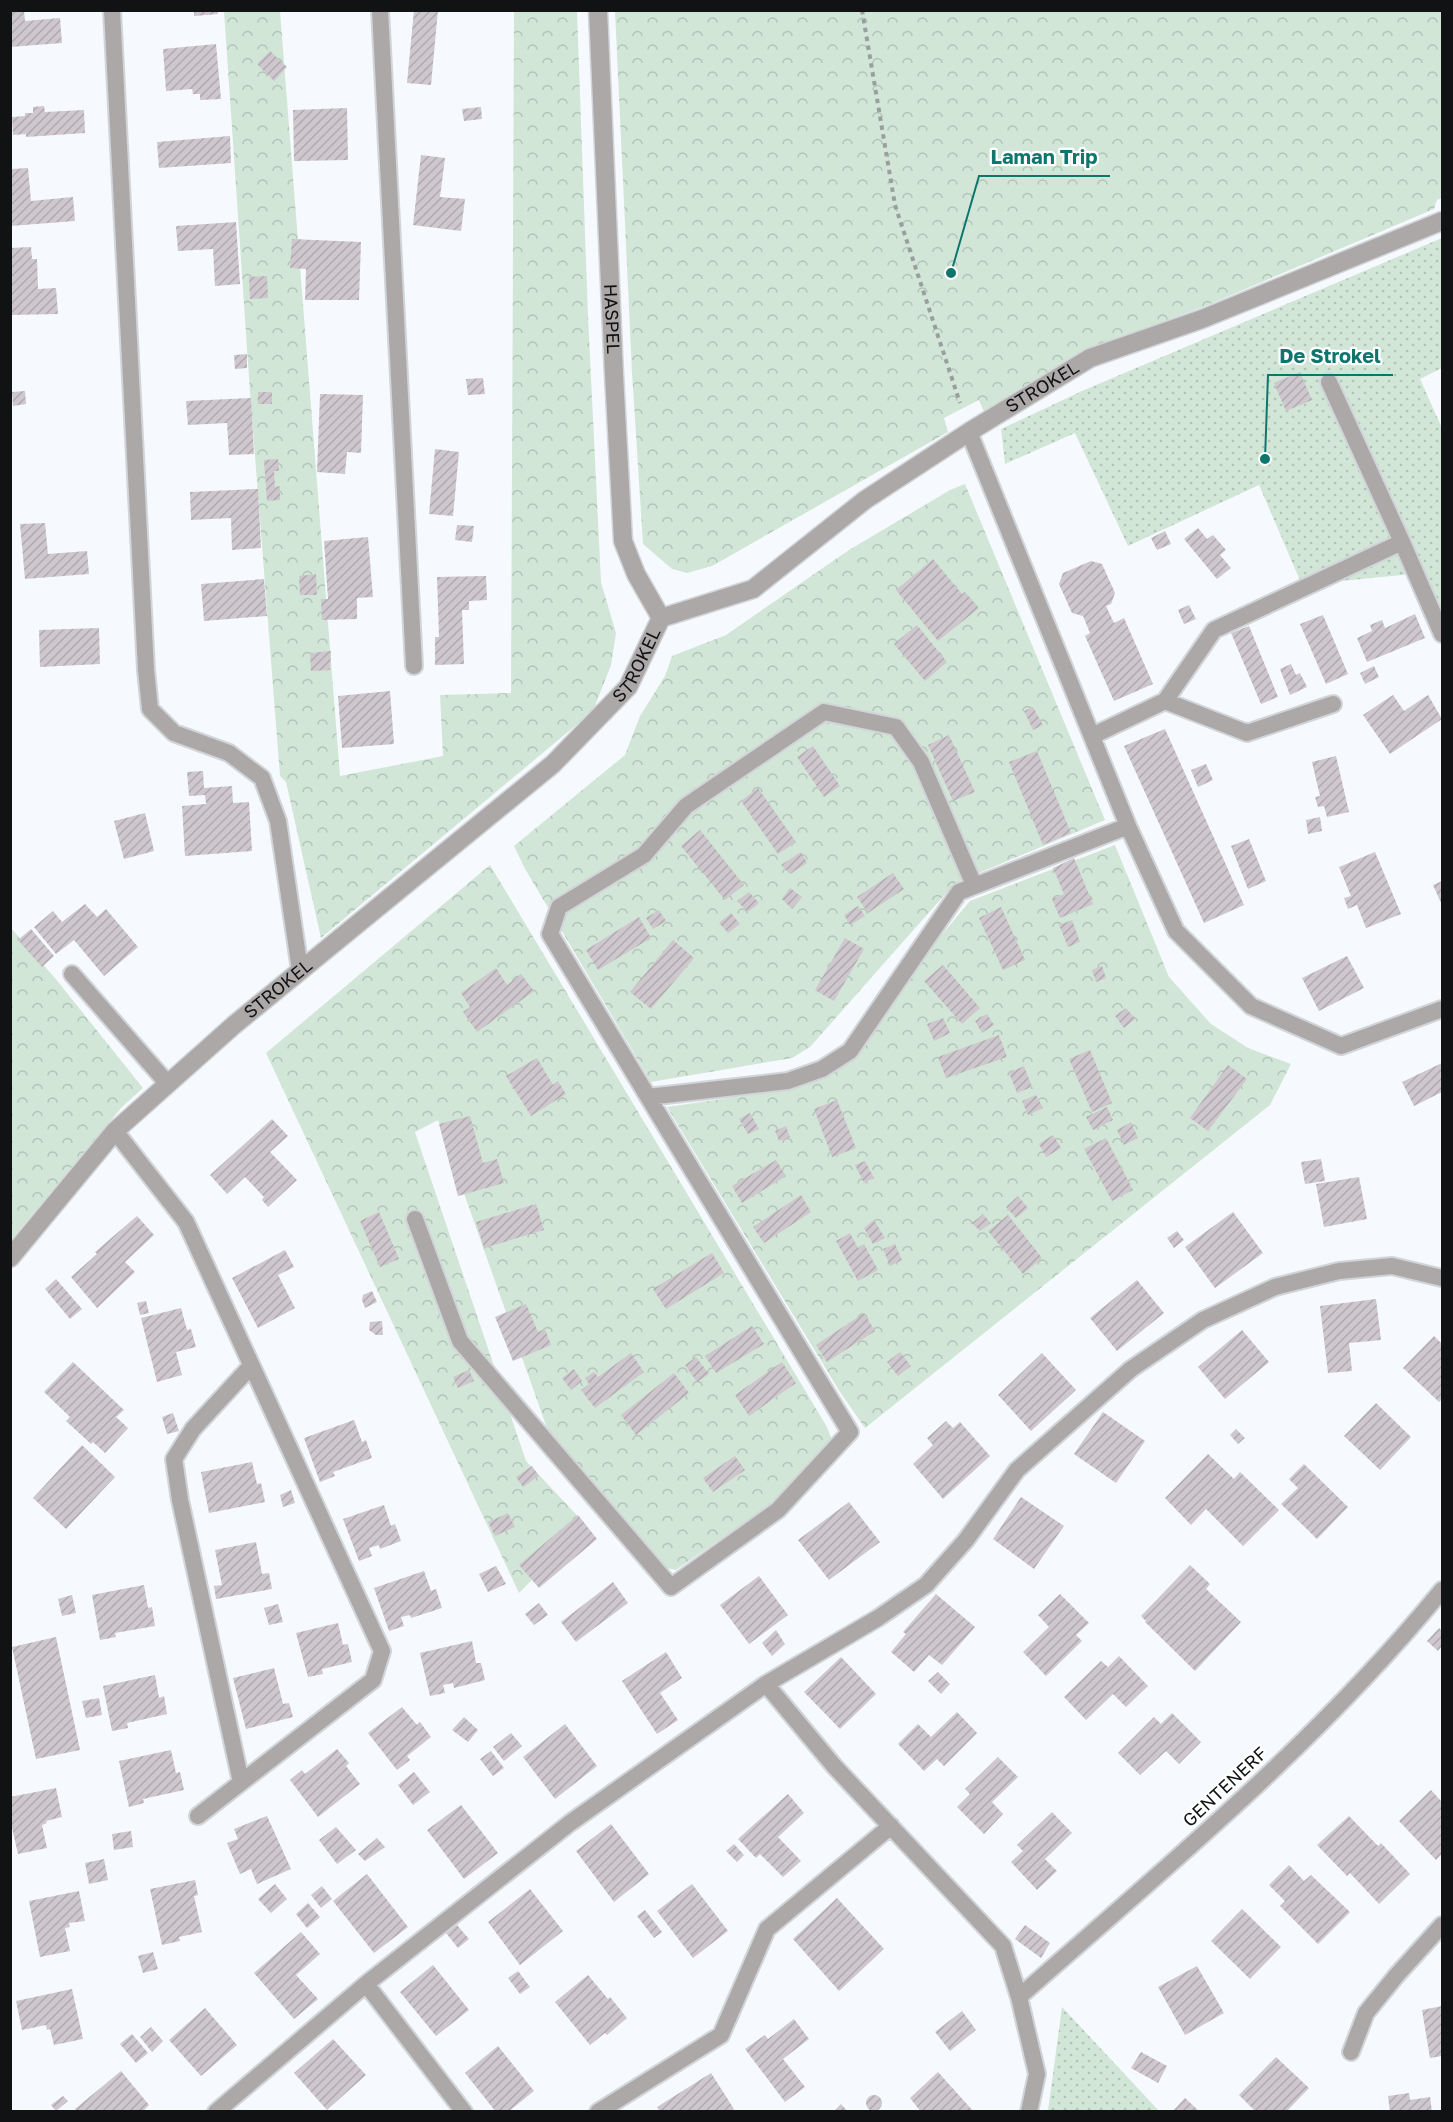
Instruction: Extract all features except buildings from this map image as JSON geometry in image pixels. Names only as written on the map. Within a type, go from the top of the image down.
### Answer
[{"type":"street","name":"HASPEL","points":[[598,10],[613,363],[624,542],[636,574],[661,618]]},
{"type":"street","name":"STROKEL","points":[[10,1258],[115,1131],[234,1024],[553,764],[628,687],[661,618],[753,589],[864,500],[1090,358],[1202,319],[1443,221]]},
{"type":"lane","points":[[112,10],[146,670],[150,710],[174,733],[229,753],[262,778],[278,820],[300,970]]},
{"type":"lane","points":[[380,10],[414,666]]},
{"type":"lane","points":[[1329,382],[1443,634]]},
{"type":"lane","points":[[969,432],[1128,826],[1176,931],[1251,1006],[1341,1046],[1443,1009]]},
{"type":"lane","points":[[1092,736],[1165,702],[1214,630],[1402,542]]},
{"type":"lane","points":[[1165,702],[1247,733],[1333,704]]},
{"type":"lane","points":[[415,1219],[460,1341],[671,1587],[778,1510],[850,1432],[550,934],[559,908],[644,855],[686,806],[824,711],[896,727],[921,762],[974,885]]},
{"type":"lane","points":[[648,1097],[788,1081],[822,1069],[850,1052],[958,892],[1128,826]]},
{"type":"lane","points":[[72,974],[168,1084]]},
{"type":"lane","points":[[115,1131],[186,1222],[382,1651],[373,1680],[198,1816]]},
{"type":"lane","points":[[216,2112],[366,1984],[570,1823],[766,1684],[878,1618],[926,1585],[966,1540],[1017,1470],[1131,1369],[1203,1320],[1275,1287],[1340,1270],[1392,1266],[1443,1278]]},
{"type":"lane","points":[[241,1782],[180,1500],[174,1459],[193,1429],[250,1366]]},
{"type":"lane","name":"GENTENERF","points":[[1019,1997],[1259,1784],[1405,1636],[1443,1590]]},
{"type":"lane","points":[[766,1684],[834,1766],[1003,1946],[1019,1997],[1037,2074],[1029,2112]]},
{"type":"lane","points":[[598,2112],[721,2035],[767,1929],[891,1826]]},
{"type":"lane","points":[[1351,2052],[1366,2013],[1443,1925]]},
{"type":"lane","points":[[366,1984],[464,2112]]},
{"type":"path","points":[[862,10],[895,205],[969,432]]},
{"type":"green space","points":[[224,11],[280,11],[340,776],[443,756],[440,695],[511,693],[514,11],[577,11],[588,316],[601,582],[616,633],[611,665],[593,711],[321,938],[286,782],[280,776],[250,392]]},
{"type":"green space","points":[[615,11],[1442,11],[1442,198],[1437,200],[1434,209],[1203,307],[1083,351],[985,414],[979,400],[944,418],[948,432],[712,566],[687,573],[672,569],[643,544],[632,373]]},
{"type":"green space","points":[[1442,238],[1442,368],[1420,379],[1442,428],[1442,644],[1412,574],[1302,585],[1259,485],[1128,546],[1075,433],[1005,464],[1001,429],[1082,391]]},
{"type":"green space","points":[[965,484],[1105,820],[955,883],[810,1047],[792,1058],[651,1082],[524,867],[514,846],[625,755],[640,716],[665,676],[672,656],[726,635],[849,550],[950,490]]},
{"type":"green space","points":[[1115,845],[1169,977],[1211,1024],[1248,1048],[1291,1064],[1270,1105],[865,1428],[840,1392],[667,1107],[796,1088],[828,1071],[970,901]]},
{"type":"green space","points":[[490,865],[827,1427],[836,1450],[758,1513],[676,1570],[661,1567],[554,1448],[438,1120],[415,1132],[526,1461],[586,1525],[519,1593],[266,1053]]},
{"type":"green space","points":[[10,927],[55,978],[143,1088],[122,1107],[11,1240]]},
{"type":"green space","points":[[1062,2007],[1159,2111],[1048,2111]]},
{"type":"place","name":"Laman Trip","points":[[951,273]]},
{"type":"place","name":"De Strokel","points":[[1265,459]]}]
